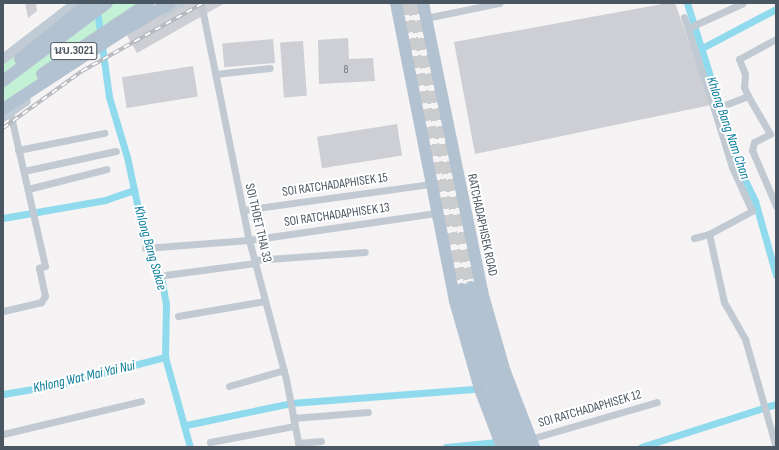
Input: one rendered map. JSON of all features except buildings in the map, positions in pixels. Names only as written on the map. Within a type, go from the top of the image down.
[{"type":"main road","name":"นบ.3021","points":[[3,59],[76,3]]},
{"type":"main road","points":[[3,75],[89,3]]},
{"type":"main road","name":"นบ.3021","points":[[3,81],[106,3]]},
{"type":"main road","name":"นบ.3021","points":[[5,110],[70,54],[148,3]]},
{"type":"main road","points":[[5,110],[129,26],[170,3]]},
{"type":"main road","name":"นบ.3021","points":[[5,110],[109,45],[180,3]]},
{"type":"main road","points":[[396,3],[436,213],[467,347],[502,447]]},
{"type":"main road","name":"RATCHADAPHISEK ROAD","points":[[423,3],[484,300],[505,372],[529,444]]},
{"type":"main road","points":[[514,447],[485,368],[466,288],[493,364],[529,444]]},
{"type":"street","name":"SOI THOET THAI 33","points":[[201,3],[242,210],[284,370],[297,446]]},
{"type":"street","points":[[426,18],[499,3]]},
{"type":"street","points":[[691,27],[743,3]]},
{"type":"street","points":[[684,17],[691,27],[732,167],[752,210],[750,215],[709,234],[694,238]]},
{"type":"street","points":[[776,38],[739,58],[748,96],[773,132],[754,142],[752,150],[776,206]]},
{"type":"street","points":[[215,74],[270,68]]},
{"type":"street","points":[[715,108],[728,105],[748,96]]},
{"type":"street","points":[[3,311],[44,300],[39,268],[45,266],[24,171],[5,110]]},
{"type":"street","points":[[18,150],[104,133]]},
{"type":"street","points":[[24,171],[116,151]]},
{"type":"street","points":[[28,189],[107,169]]},
{"type":"street","name":"SOI RATCHADAPHISEK 15","points":[[242,210],[431,184]]},
{"type":"street","name":"SOI RATCHADAPHISEK 13","points":[[145,248],[249,240],[436,213]]},
{"type":"street","points":[[709,234],[724,302],[745,338],[776,447]]},
{"type":"street","points":[[165,275],[255,261],[365,252]]},
{"type":"street","points":[[178,316],[265,301]]},
{"type":"street","points":[[229,386],[284,370]]},
{"type":"street","points":[[3,434],[141,401]]},
{"type":"street","name":"SOI RATCHADAPHISEK 12","points":[[529,444],[657,402]]},
{"type":"street","points":[[210,442],[294,422],[368,412]]},
{"type":"street","points":[[297,446],[321,441]]},
{"type":"green space","points":[[81,3],[146,3],[3,113],[3,65]]},
{"type":"waterway","name":"Khlong Bang Sakae","points":[[96,3],[109,97],[127,157],[145,241],[162,282],[166,304],[165,357],[190,447]]},
{"type":"waterway","name":"Khlong Bang Nam Chon","points":[[687,3],[739,168],[755,201],[776,275]]},
{"type":"waterway","points":[[702,48],[776,9]]},
{"type":"waterway","points":[[3,218],[105,200],[134,190]]},
{"type":"waterway","name":"Khlong Wat Mai Yai Nui","points":[[3,394],[57,385],[165,357]]},
{"type":"waterway","points":[[186,425],[291,403],[473,389]]},
{"type":"waterway","points":[[641,447],[776,404]]},
{"type":"waterway","points":[[446,447],[497,442]]},
{"type":"tunnel","points":[[405,3],[462,289]]},
{"type":"tunnel","points":[[413,3],[471,287]]},
{"type":"railway","points":[[3,128],[82,71],[203,3]]}]
